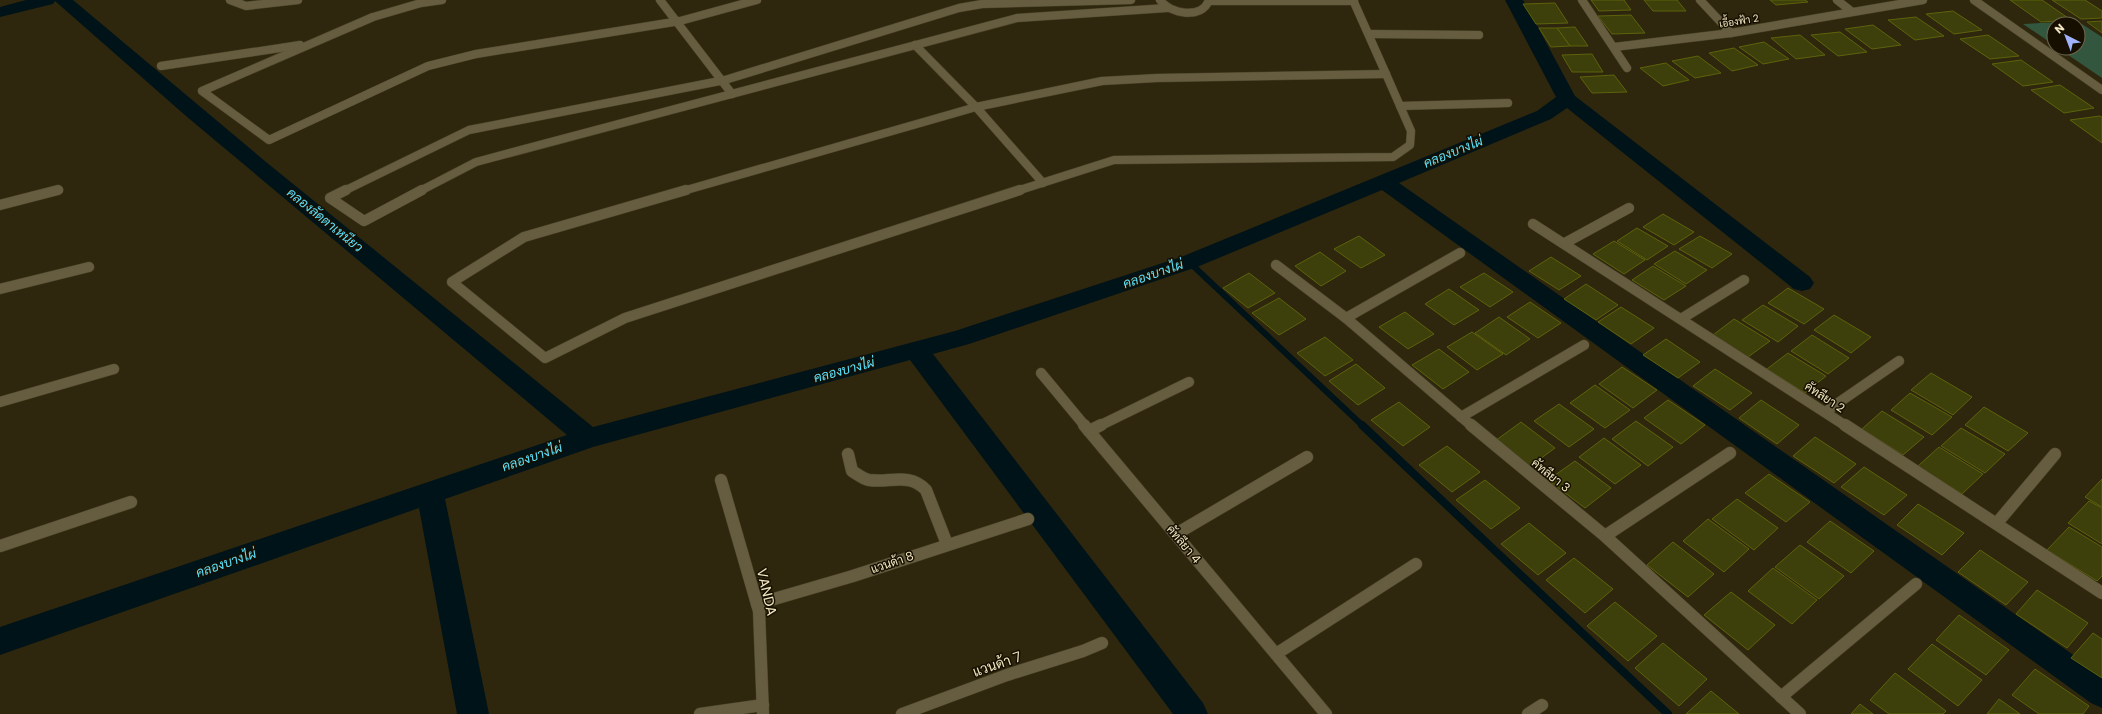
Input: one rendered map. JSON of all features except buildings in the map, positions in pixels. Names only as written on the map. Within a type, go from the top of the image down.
[{"type":"street","points":[[230,0],[246,6],[298,0]]},
{"type":"street","points":[[442,0],[421,3],[373,17],[202,91],[269,140],[443,61],[476,54],[677,22],[757,0]]},
{"type":"street","points":[[660,0],[732,94]]},
{"type":"street","points":[[1131,0],[982,4],[959,8],[721,80],[469,130],[330,198],[364,222],[476,162],[1017,18],[1167,8],[1182,13],[1198,12],[1205,9],[1210,1],[1354,0],[1411,131],[1410,145],[1393,157],[1114,160],[625,318],[545,358],[452,282],[524,237],[976,107],[1102,81],[1157,78],[1386,74]]},
{"type":"street","points":[[1160,0],[1167,8]]},
{"type":"street","points":[[1582,0],[1614,46],[1627,68]]},
{"type":"street","points":[[1700,0],[1731,33]]},
{"type":"street","points":[[1837,0],[1851,11]]},
{"type":"street","name":"เอื้องฟ้า 2","points":[[1614,46],[1731,33],[1851,11],[1923,0]]},
{"type":"street","points":[[1974,0],[2102,90]]},
{"type":"street","points":[[1369,34],[1479,35]]},
{"type":"street","points":[[161,66],[314,42]]},
{"type":"street","points":[[915,45],[976,107],[1042,183]]},
{"type":"street","points":[[1400,106],[1508,103]]},
{"type":"street","points":[[0,205],[59,190]]},
{"type":"street","points":[[1565,243],[1629,208]]},
{"type":"street","name":"คัทลียา 2","points":[[1533,224],[1565,243],[1997,523],[2102,593]]},
{"type":"street","points":[[1346,318],[1460,253]]},
{"type":"street","name":"คัทลียา 3","points":[[1276,265],[1346,318],[1460,417],[1605,536],[1800,714]]},
{"type":"street","points":[[0,290],[89,267]]},
{"type":"street","points":[[1681,319],[1744,280]]},
{"type":"street","points":[[1460,417],[1584,345]]},
{"type":"street","points":[[1825,412],[1899,361]]},
{"type":"street","points":[[0,402],[114,369]]},
{"type":"street","name":"คัทลียา 4","points":[[1041,373],[1326,714]]},
{"type":"street","points":[[1089,430],[1189,382]]},
{"type":"street","points":[[1605,536],[1730,453]]},
{"type":"street","points":[[848,454],[852,471],[866,480],[908,478],[921,482],[926,490],[947,544]]},
{"type":"street","points":[[1997,523],[2055,454]]},
{"type":"street","points":[[1176,534],[1307,457]]},
{"type":"street","name":"VANDA","points":[[721,480],[759,612],[763,709]]},
{"type":"street","points":[[0,546],[131,502]]},
{"type":"street","name":"แวนด้า 8","points":[[756,604],[854,576],[1028,518]]},
{"type":"street","points":[[1276,654],[1416,564]]},
{"type":"street","points":[[1781,697],[1916,584]]},
{"type":"street","name":"แวนด้า 7","points":[[902,714],[1007,675],[1083,651],[1102,643]]},
{"type":"street","points":[[1528,714],[1542,705]]},
{"type":"street","points":[[700,714],[763,709]]},
{"type":"green space","points":[[2046,23],[2046,40],[2023,24]]},
{"type":"green space","points":[[2086,27],[2102,37],[2102,78],[2070,56],[2086,56]]},
{"type":"waterway","points":[[0,12],[47,0]]},
{"type":"waterway","name":"คลองลัดตาเหนียว","points":[[63,0],[258,166],[589,438]]},
{"type":"waterway","name":"คลองบางไผ่","points":[[1514,0],[1567,99]]},
{"type":"waterway","name":"คลองบางไผ่","points":[[1384,181],[1544,115],[1567,99]]},
{"type":"waterway","points":[[1567,99],[1802,283]]},
{"type":"waterway","name":"คลองบางไผ่","points":[[589,438],[960,338],[1189,262],[1384,181]]},
{"type":"waterway","points":[[1384,181],[2102,693]]},
{"type":"waterway","points":[[1189,262],[1363,426]]},
{"type":"waterway","points":[[917,351],[1192,714]]},
{"type":"waterway","points":[[1362,425],[1668,714]]},
{"type":"waterway","name":"คลองบางไผ่","points":[[0,641],[589,438]]},
{"type":"waterway","points":[[430,493],[473,714]]}]
